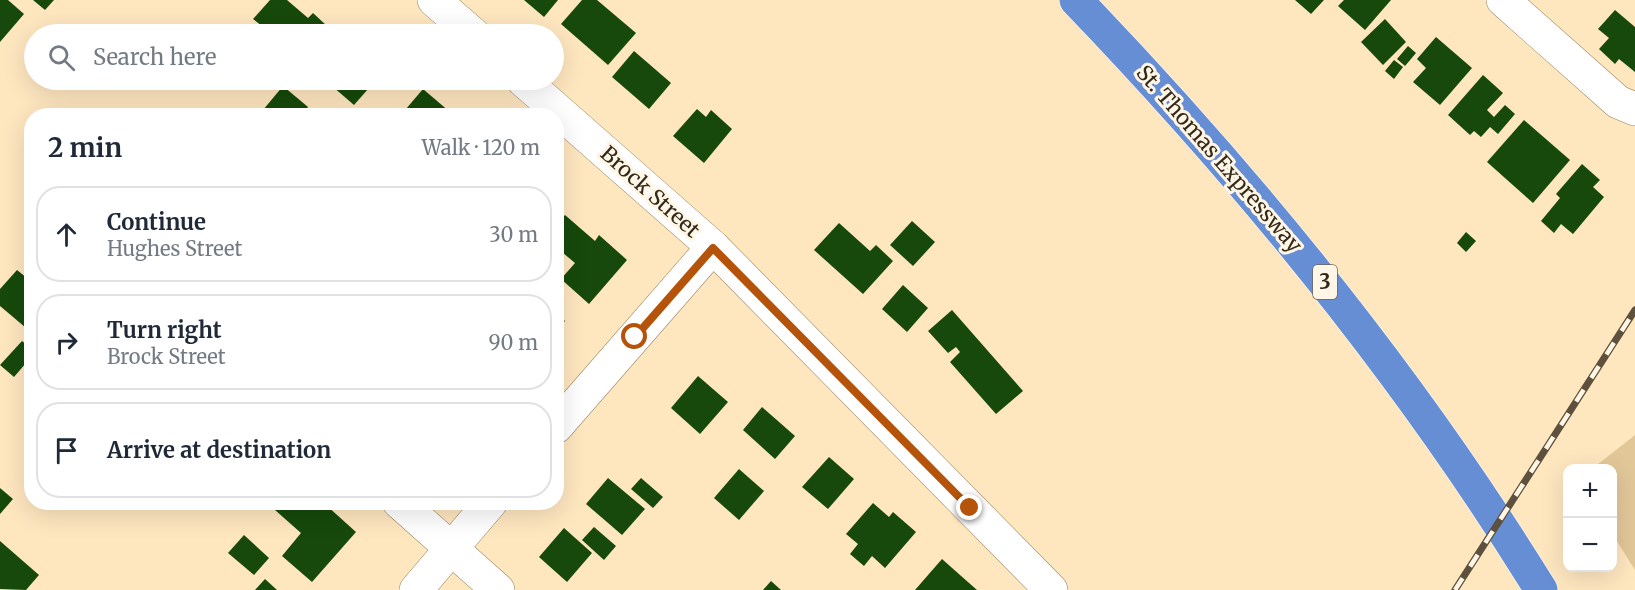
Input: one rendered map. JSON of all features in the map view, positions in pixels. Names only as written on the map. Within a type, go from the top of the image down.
[{"type":"highway","name":"St. Thomas Expressway","points":[[1076,0],[1169,99],[1317,272],[1394,371],[1455,457],[1541,590]]},
{"type":"street","points":[[434,0],[462,24]]},
{"type":"street","points":[[1503,0],[1618,102],[1635,109]]},
{"type":"street","name":"Brock Street","points":[[535,90],[556,108]]},
{"type":"street","name":"Brock Street","points":[[564,116],[713,248],[1051,590]]},
{"type":"street","points":[[564,418],[713,248]]},
{"type":"street","points":[[408,510],[498,590]]},
{"type":"street","points":[[416,590],[484,510]]},
{"type":"shaded area","points":[[1635,435],[1635,570],[1617,541],[1617,464],[1598,464]]},
{"type":"building","points":[[0,0],[8,0],[24,14],[0,42]]},
{"type":"building","points":[[33,0],[54,0],[45,10]]},
{"type":"building","points":[[270,0],[287,0],[308,18],[313,13],[325,24],[259,24],[253,19]]},
{"type":"building","points":[[524,0],[558,0],[544,17]]},
{"type":"building","points":[[582,0],[597,0],[636,33],[608,65],[564,27],[564,24],[561,24]]},
{"type":"building","points":[[1295,0],[1324,0],[1311,14]]},
{"type":"building","points":[[1344,0],[1391,0],[1365,30],[1338,6]]},
{"type":"building","points":[[1615,10],[1635,27],[1635,72],[1619,59],[1615,64],[1599,49],[1609,38],[1598,29]]},
{"type":"building","points":[[1385,19],[1406,42],[1383,65],[1361,42]]},
{"type":"building","points":[[1436,37],[1472,68],[1440,105],[1413,82],[1426,68],[1417,59]]},
{"type":"building","points":[[1408,46],[1416,53],[1405,66],[1397,59]]},
{"type":"building","points":[[634,51],[671,83],[649,109],[612,77]]},
{"type":"building","points":[[1394,60],[1403,67],[1394,79],[1385,71]]},
{"type":"building","points":[[1483,75],[1503,93],[1487,110],[1494,117],[1505,105],[1515,114],[1498,134],[1490,127],[1481,137],[1474,131],[1470,135],[1448,115]]},
{"type":"building","points":[[280,90],[288,90],[308,107],[307,108],[265,108]]},
{"type":"building","points":[[337,90],[367,90],[354,105]]},
{"type":"building","points":[[424,90],[445,108],[407,108]]},
{"type":"building","points":[[697,109],[706,117],[711,110],[732,129],[704,163],[673,136]]},
{"type":"building","points":[[1524,120],[1570,160],[1533,203],[1487,162]]},
{"type":"building","points":[[1582,164],[1600,180],[1593,187],[1604,197],[1573,234],[1561,224],[1554,233],[1541,221],[1560,198],[1556,194]]},
{"type":"building","points":[[564,216],[595,241],[599,235],[627,260],[589,304],[564,282],[564,276],[575,263],[564,254]]},
{"type":"building","points":[[912,221],[935,242],[913,266],[890,245]]},
{"type":"building","points":[[839,223],[870,251],[876,245],[893,261],[863,294],[814,250]]},
{"type":"building","points":[[1466,232],[1476,241],[1466,252],[1457,243]]},
{"type":"building","points":[[17,270],[24,276],[24,326],[0,306],[0,289]]},
{"type":"building","points":[[903,285],[928,308],[907,332],[882,309]]},
{"type":"building","points":[[952,310],[1023,391],[996,414],[950,362],[960,352],[956,347],[948,353],[928,331]]},
{"type":"building","points":[[22,341],[24,343],[24,365],[14,377],[0,365]]},
{"type":"building","points":[[698,376],[728,402],[700,434],[671,408]]},
{"type":"building","points":[[762,407],[795,436],[775,459],[743,430]]},
{"type":"building","points":[[829,457],[854,479],[828,509],[802,487]]},
{"type":"building","points":[[739,469],[764,491],[739,520],[714,498]]},
{"type":"building","points":[[608,478],[645,509],[622,535],[586,504]]},
{"type":"building","points":[[641,478],[663,497],[653,508],[631,489]]},
{"type":"building","points":[[0,488],[13,499],[0,514]]},
{"type":"building","points":[[873,503],[889,517],[893,512],[916,532],[885,568],[872,556],[864,566],[850,554],[858,544],[846,534]]},
{"type":"building","points":[[275,510],[332,510],[356,532],[312,582],[282,556],[301,533]]},
{"type":"building","points":[[594,527],[616,546],[604,560],[582,540]]},
{"type":"building","points":[[564,528],[592,553],[567,582],[539,557]]},
{"type":"building","points":[[244,535],[269,558],[254,575],[228,553]]},
{"type":"building","points":[[0,541],[39,575],[26,590],[0,589]]},
{"type":"building","points":[[942,559],[960,575],[977,590],[915,590]]},
{"type":"building","points":[[265,579],[277,590],[255,590]]},
{"type":"building","points":[[771,581],[781,590],[763,590]]},
{"type":"railway","points":[[1455,590],[1635,310]]},
{"type":"route","points":[[635,337],[713,248],[970,508]]}]
